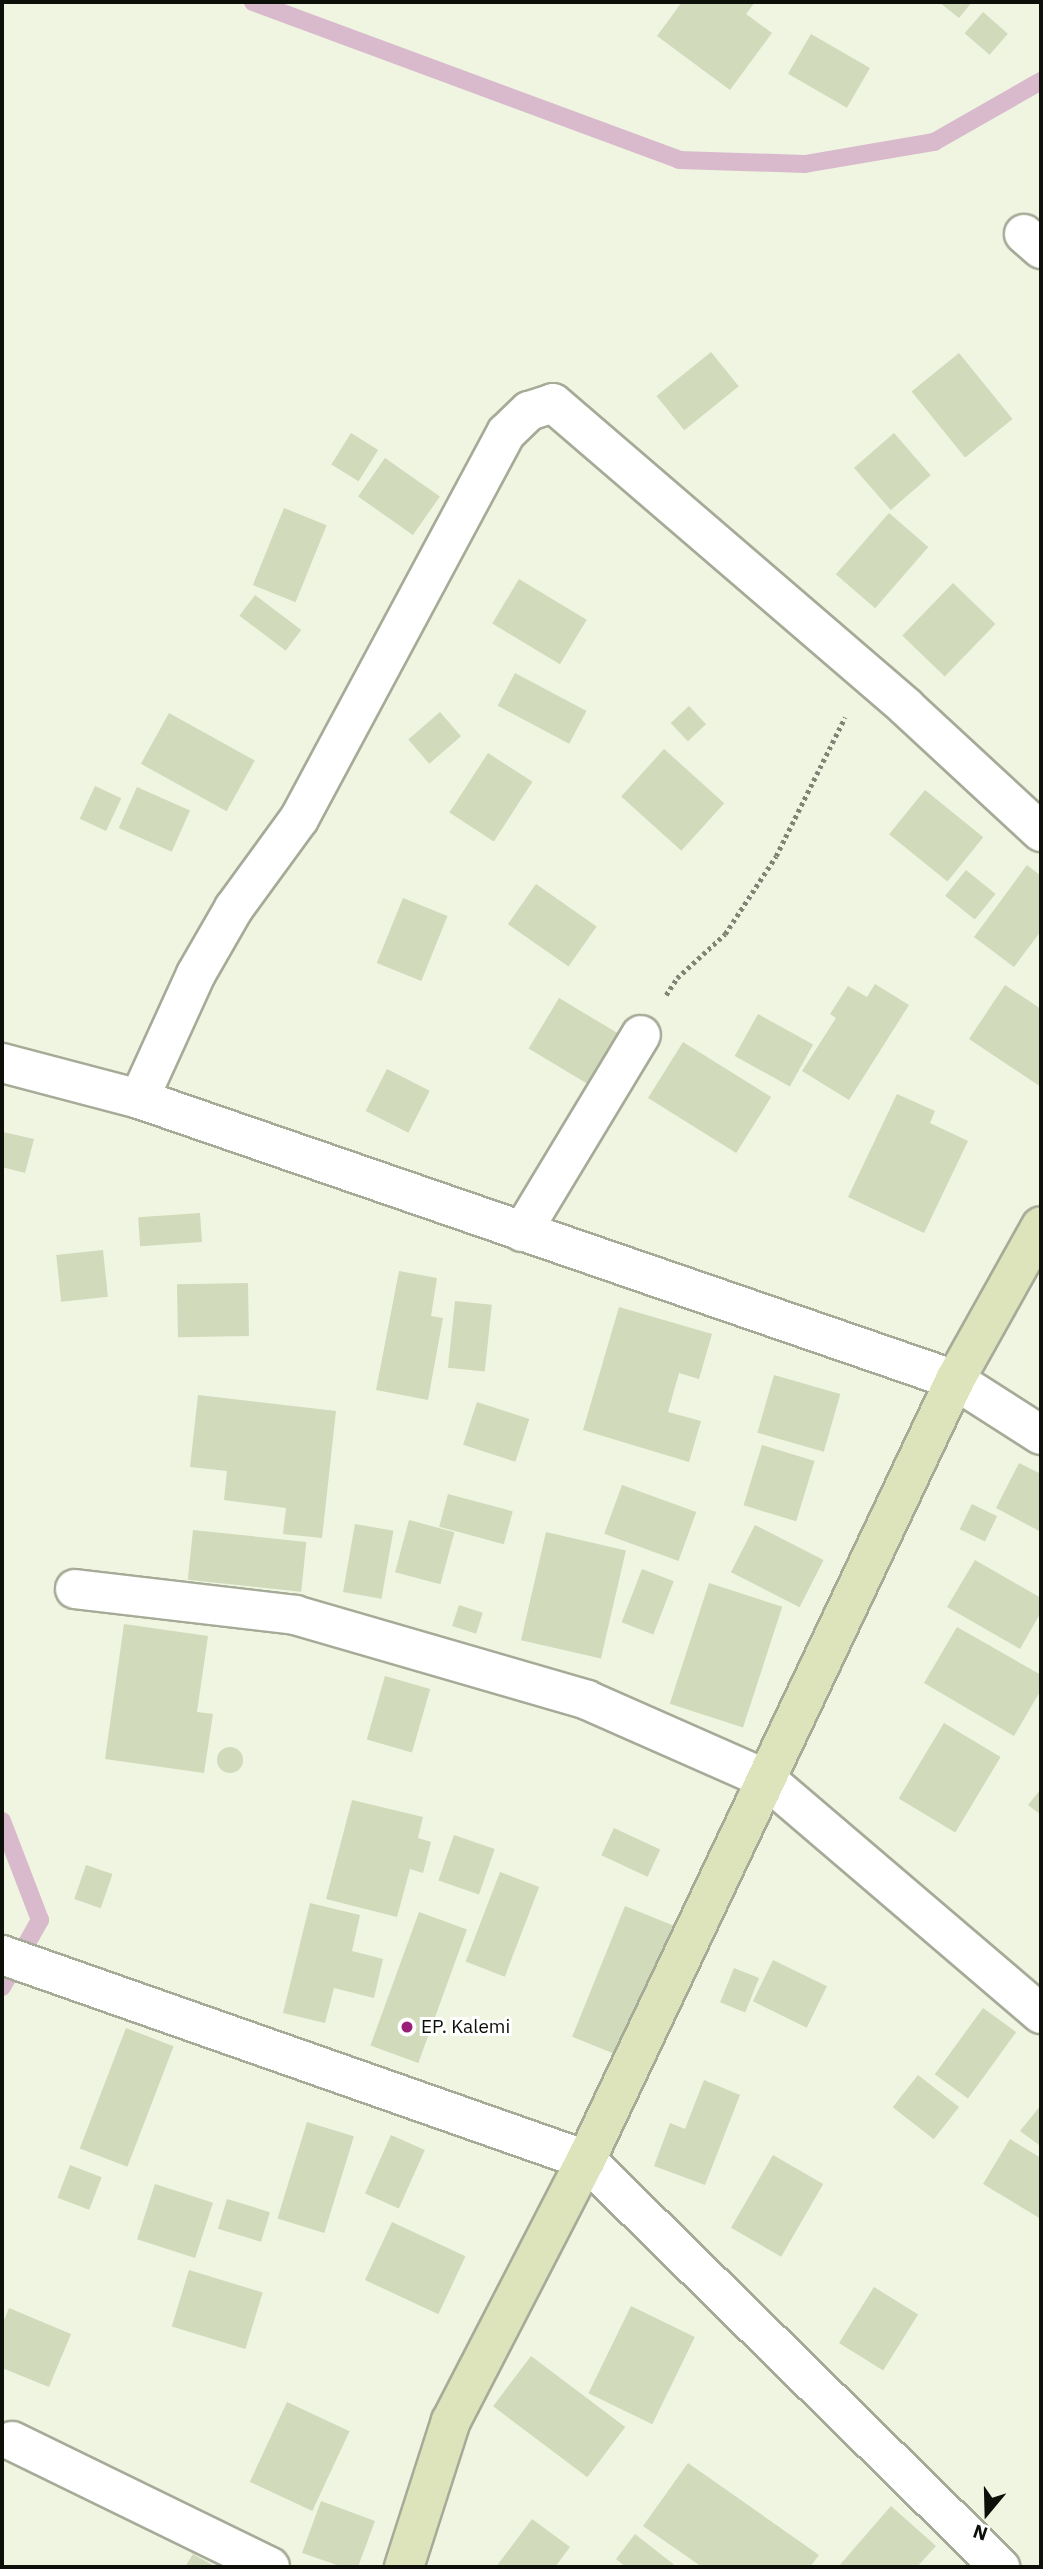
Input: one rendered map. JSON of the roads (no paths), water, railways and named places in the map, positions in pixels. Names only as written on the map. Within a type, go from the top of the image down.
[{"type":"street","points":[[139,1099],[196,974],[234,908],[299,819],[506,433],[529,411],[553,403],[869,677],[1041,832]]},
{"type":"street","points":[[522,1232],[641,1035]]},
{"type":"street","points":[[2,1063],[139,1099],[955,1380],[1041,1435]]},
{"type":"street","points":[[404,2567],[451,2421],[586,2160],[955,1380],[1041,1226]]},
{"type":"street","points":[[75,1589],[295,1615],[587,1700],[765,1779],[1041,2014]]},
{"type":"street","points":[[2,1955],[586,2160],[1000,2567]]},
{"type":"street","points":[[12,2441],[270,2567]]},
{"type":"waterway","points":[[253,2],[679,160],[805,164],[934,142],[1041,81]]},
{"type":"waterway","points":[[2,1821],[40,1920],[2,1987]]},
{"type":"place","name":"EP. Kalemi","points":[[407,2027]]}]
